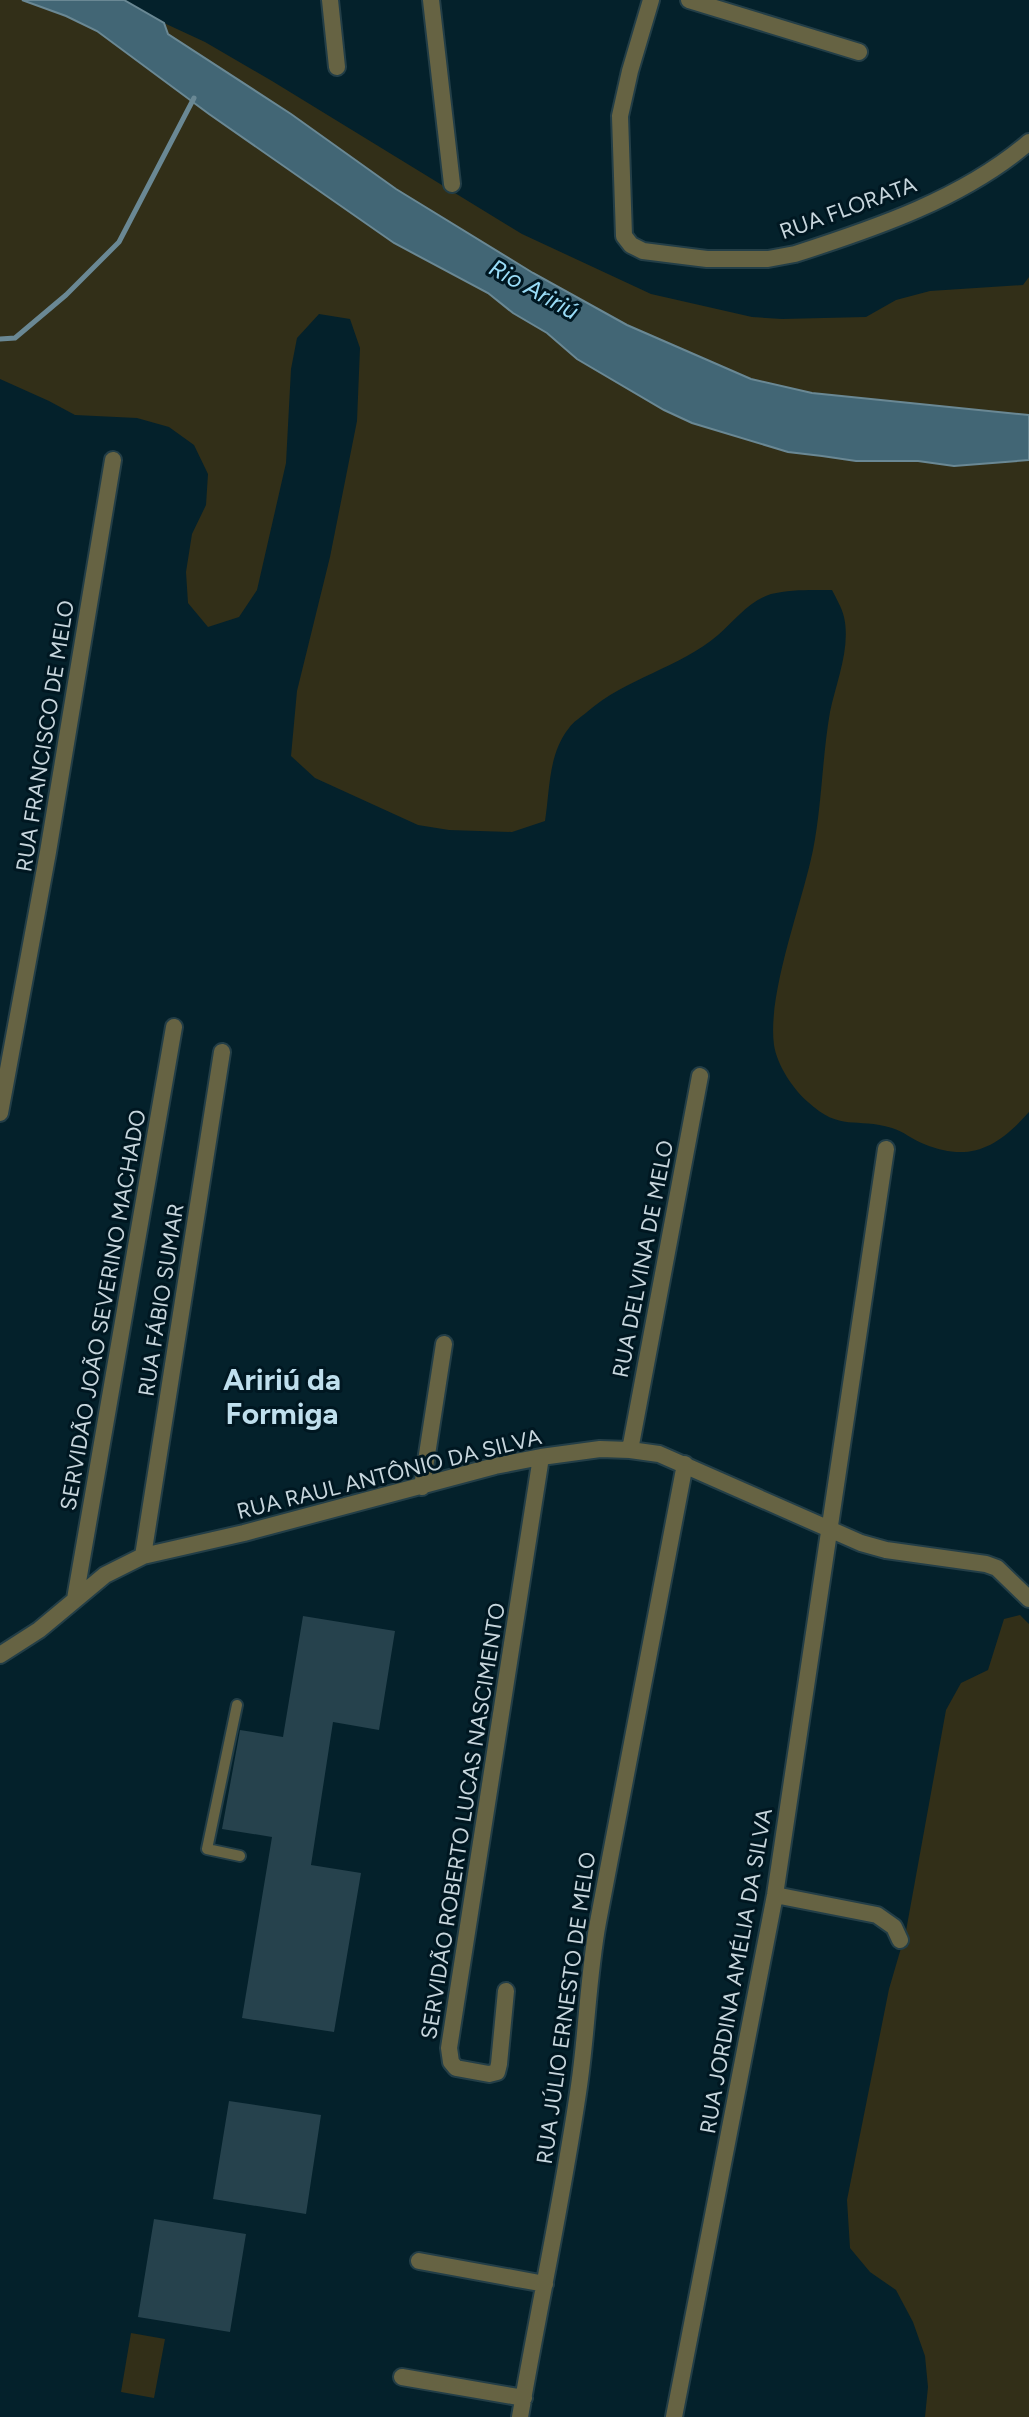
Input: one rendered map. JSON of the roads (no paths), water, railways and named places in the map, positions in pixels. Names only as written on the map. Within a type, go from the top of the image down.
[{"type":"street","points":[[330,0],[337,67]]},
{"type":"street","points":[[431,0],[452,184]]},
{"type":"street","name":"RUA FLORATA","points":[[651,0],[620,116],[624,236],[631,245],[643,251],[707,259],[768,259],[795,254],[948,194],[990,172],[1029,142]]},
{"type":"street","points":[[689,0],[859,52]]},
{"type":"street","name":"RUA FRANCISCO DE MELO","points":[[0,1113],[48,852],[113,460]]},
{"type":"street","name":"SERVIDÃO JOÃO SEVERINO MACHADO","points":[[75,1599],[174,1027]]},
{"type":"street","name":"RUA FÁBIO SUMAR","points":[[143,1556],[222,1052]]},
{"type":"street","name":"RUA DELVINA DE MELO","points":[[630,1450],[700,1076]]},
{"type":"street","name":"RUA JORDINA AMÉLIA DA SILVA","points":[[674,2417],[775,1895],[886,1149]]},
{"type":"street","points":[[422,1487],[444,1344]]},
{"type":"street","name":"RUA RAUL ANTÔNIO DA SILVA","points":[[0,1655],[39,1630],[105,1575],[143,1556],[541,1457],[600,1449],[659,1454],[830,1530],[886,1550],[986,1564],[997,1568],[1029,1599]]},
{"type":"street","name":"SERVIDÃO ROBERTO LUCAS NASCIMENTO","points":[[506,1991],[497,2072],[489,2074],[456,2068],[451,2062],[449,2048],[541,1457]]},
{"type":"street","name":"RUA JÚLIO ERNESTO DE MELO","points":[[520,2417],[579,2083],[593,1950],[685,1464]]},
{"type":"street","points":[[775,1895],[877,1915],[894,1927],[900,1940]]},
{"type":"street","points":[[419,2261],[545,2284]]},
{"type":"street","points":[[402,2377],[524,2398]]},
{"type":"lane","points":[[237,1705],[207,1849],[240,1856]]},
{"type":"water","name":"Rio Aririú","points":[[22,0],[124,0],[164,23],[168,34],[291,114],[396,189],[533,273],[627,325],[751,379],[812,393],[1029,415],[1029,460],[954,466],[918,461],[856,461],[788,452],[692,423],[577,359],[547,333],[513,313],[488,293],[394,243],[209,114],[97,31]]},
{"type":"waterway","points":[[0,339],[15,338],[66,295],[119,242],[194,98]]},
{"type":"district","name":"Aririú da Formiga","points":[[282,1396]]}]
